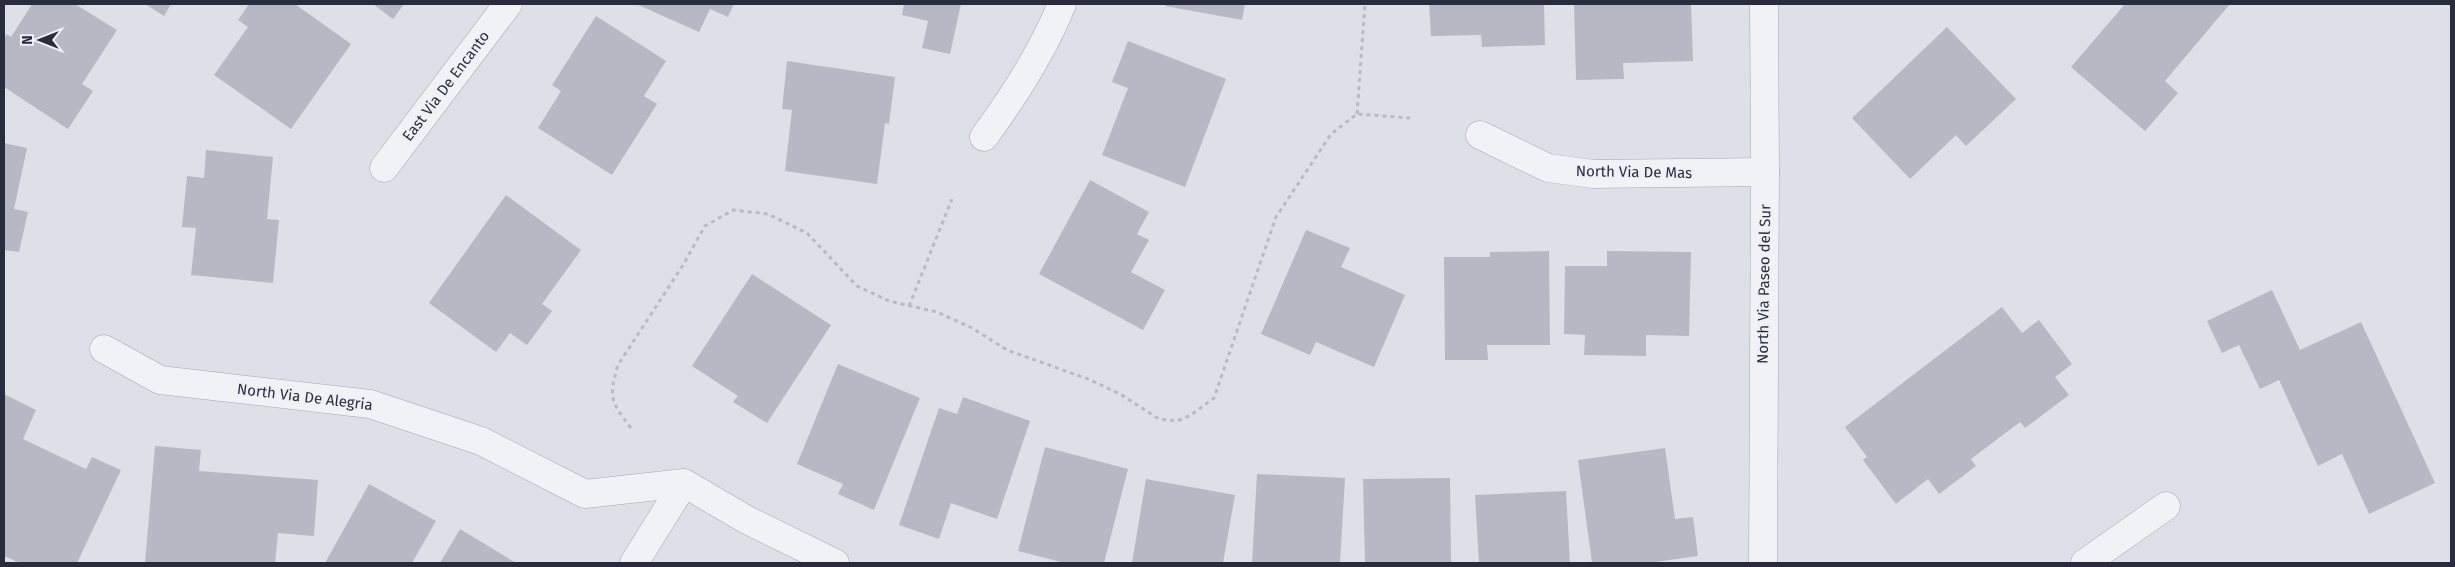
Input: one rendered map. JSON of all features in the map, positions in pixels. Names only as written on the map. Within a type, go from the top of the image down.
[{"type":"street","name":"East Via De Encanto","points":[[384,168],[508,4]]},
{"type":"street","points":[[984,137],[1020,87],[1050,33],[1062,4]]},
{"type":"street","name":"North Via Paseo del Sur","points":[[1763,563],[1764,4]]},
{"type":"street","name":"North Via De Mas","points":[[1480,135],[1548,168],[1593,174],[1765,172]]},
{"type":"street","name":"North Via De Alegria","points":[[104,349],[160,380],[370,404],[480,440],[585,494],[684,483]]},
{"type":"street","points":[[634,563],[684,483],[746,520],[834,563]]},
{"type":"street","points":[[2085,563],[2166,506]]},
{"type":"path","points":[[1357,114],[1365,4]]},
{"type":"path","points":[[631,428],[614,405],[612,384],[618,365],[683,265],[705,226],[733,210],[768,214],[807,233],[857,286],[889,301],[937,312],[972,328],[1007,350],[1088,379],[1120,394],[1159,419],[1177,421],[1191,415],[1214,398],[1276,217],[1331,134],[1357,114],[1410,118]]},
{"type":"path","points":[[909,306],[952,199]]},
{"type":"building","points":[[32,4],[75,4],[117,30],[82,84],[93,91],[68,129],[4,87],[4,38],[7,34],[11,37]]},
{"type":"building","points":[[145,4],[171,4],[164,16]]},
{"type":"building","points":[[249,4],[295,4],[351,44],[291,129],[214,75],[248,27],[238,20]]},
{"type":"building","points":[[373,4],[404,4],[393,19]]},
{"type":"building","points":[[636,4],[734,4],[728,17],[710,9],[699,32]]},
{"type":"building","points":[[904,4],[961,4],[950,54],[922,48],[928,21],[902,15]]},
{"type":"building","points":[[1166,4],[1245,4],[1242,20],[1165,6]]},
{"type":"building","points":[[1429,4],[1544,4],[1545,45],[1482,47],[1481,35],[1431,36]]},
{"type":"building","points":[[1574,4],[1691,4],[1693,61],[1623,63],[1624,79],[1576,80]]},
{"type":"building","points":[[2125,4],[2230,4],[2165,81],[2178,93],[2145,131],[2071,67]]},
{"type":"building","points":[[596,16],[666,61],[644,96],[657,104],[612,175],[538,128],[561,91],[552,85]]},
{"type":"building","points":[[1947,27],[2016,99],[1966,146],[1956,135],[1910,179],[1852,118]]},
{"type":"building","points":[[1128,41],[1226,79],[1185,187],[1102,155],[1128,88],[1112,82]]},
{"type":"building","points":[[787,61],[895,77],[889,124],[885,123],[877,184],[785,171],[792,110],[782,109]]},
{"type":"building","points":[[4,143],[27,148],[14,209],[28,212],[19,252],[4,250]]},
{"type":"building","points":[[206,150],[273,157],[267,219],[279,220],[273,283],[191,275],[196,228],[182,227],[187,176],[204,178]]},
{"type":"building","points":[[1090,180],[1149,212],[1137,234],[1149,240],[1131,272],[1165,290],[1143,330],[1039,274]]},
{"type":"building","points":[[506,195],[581,250],[542,304],[552,311],[527,345],[510,333],[496,352],[429,303]]},
{"type":"building","points":[[1306,230],[1350,248],[1341,267],[1405,295],[1374,367],[1316,342],[1310,355],[1261,334]]},
{"type":"building","points":[[1549,251],[1550,345],[1487,345],[1488,360],[1445,360],[1444,257],[1490,257],[1490,252]]},
{"type":"building","points":[[1607,251],[1691,252],[1689,336],[1646,335],[1646,356],[1584,355],[1585,335],[1564,334],[1565,266],[1607,266]]},
{"type":"building","points":[[752,274],[831,325],[767,423],[733,402],[738,396],[692,366]]},
{"type":"building","points":[[2272,290],[2300,350],[2361,322],[2435,483],[2369,514],[2342,454],[2318,466],[2279,380],[2260,389],[2239,345],[2222,353],[2207,321]]},
{"type":"building","points":[[2002,307],[2022,333],[2039,320],[2072,364],[2055,377],[2069,395],[2025,428],[2020,422],[1971,459],[1976,466],[1939,494],[1928,479],[1896,504],[1863,460],[1867,457],[1845,427]]},
{"type":"building","points":[[838,364],[920,398],[874,510],[838,494],[843,484],[797,464]]},
{"type":"building","points":[[4,394],[36,410],[23,439],[86,469],[92,457],[121,470],[77,563],[20,563],[4,556]]},
{"type":"building","points":[[963,397],[1030,421],[997,519],[951,503],[939,539],[899,525],[939,408],[957,414]]},
{"type":"building","points":[[155,446],[201,450],[199,471],[318,480],[314,536],[278,533],[275,563],[145,563]]},
{"type":"building","points":[[1045,447],[1128,469],[1104,563],[1065,563],[1018,551]]},
{"type":"building","points":[[1665,448],[1675,519],[1693,517],[1698,556],[1648,563],[1592,563],[1578,460]]},
{"type":"building","points":[[1257,474],[1345,478],[1340,563],[1252,563]]},
{"type":"building","points":[[1450,478],[1451,563],[1365,563],[1363,479]]},
{"type":"building","points":[[1146,479],[1235,495],[1223,563],[1132,563]]},
{"type":"building","points":[[369,484],[436,521],[412,563],[325,563]]},
{"type":"building","points":[[1566,491],[1570,563],[1479,563],[1475,495]]},
{"type":"building","points":[[460,529],[516,563],[440,563]]}]
